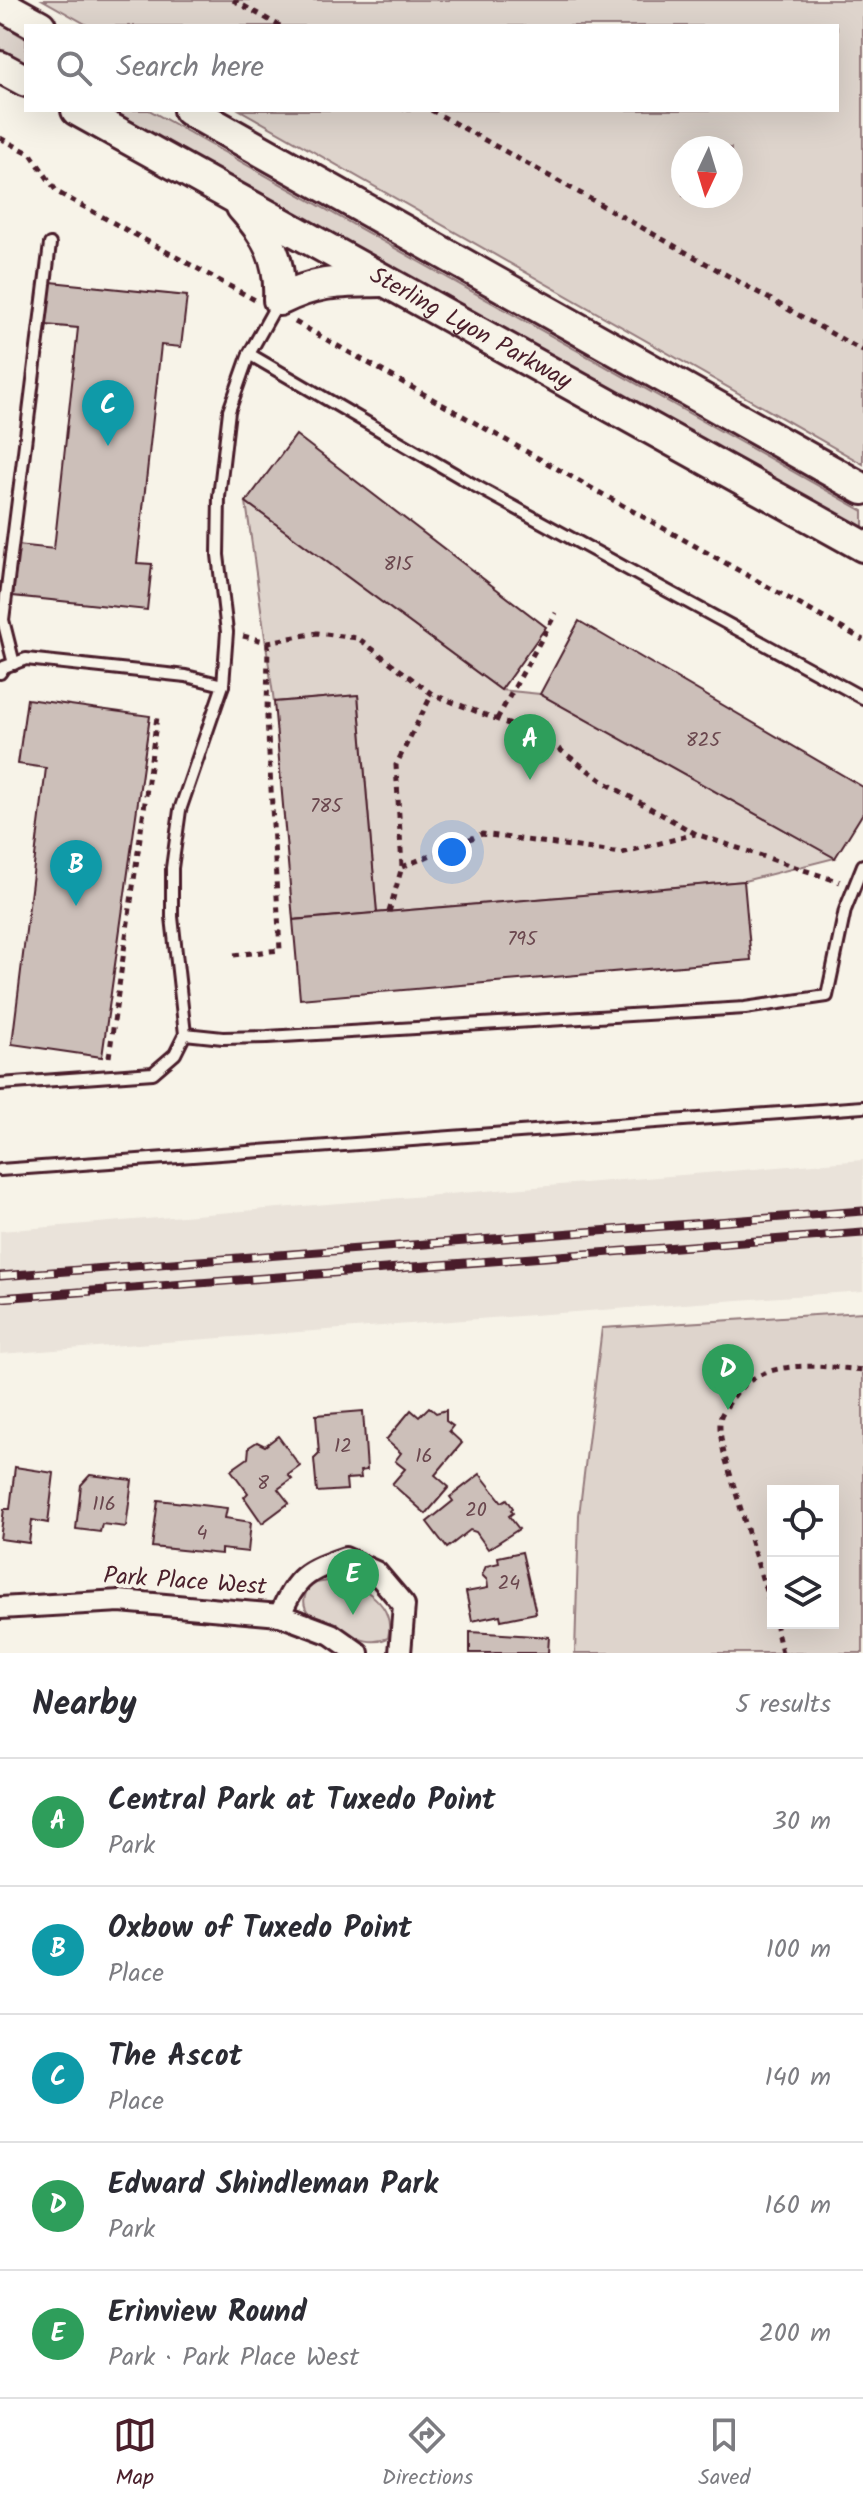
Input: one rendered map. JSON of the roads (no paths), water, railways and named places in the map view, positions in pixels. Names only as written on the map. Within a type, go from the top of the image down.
[{"type":"main road","points":[[0,4],[36,24]]},
{"type":"main road","points":[[0,67],[24,80]]},
{"type":"main road","name":"Sterling Lyon Parkway","points":[[81,112],[863,546]]},
{"type":"main road","points":[[193,112],[863,489]]},
{"type":"main road","points":[[232,196],[259,225],[273,250],[279,267],[276,305]]},
{"type":"main road","points":[[276,305],[307,287],[322,283],[385,281]]},
{"type":"street","points":[[280,1615],[290,1591],[312,1569],[345,1558],[376,1572],[404,1605],[400,1653]]},
{"type":"street","name":"Park Place West","points":[[0,1608],[120,1601],[280,1615],[331,1634],[358,1653]]},
{"type":"lane","points":[[14,664],[3,620],[50,244]]},
{"type":"lane","points":[[0,1084],[153,1073],[175,1054],[185,1034],[172,917],[172,868],[180,810],[223,685],[227,632],[218,555],[219,497],[229,411],[249,354],[276,305]]},
{"type":"lane","points":[[249,354],[472,484],[863,698]]},
{"type":"lane","points":[[0,673],[4,667],[26,659],[186,676],[223,685]]},
{"type":"lane","points":[[185,1034],[223,1038],[315,1034],[745,1008],[827,996],[845,910],[863,865]]},
{"type":"lane","points":[[0,1170],[863,1107]]},
{"type":"railway","points":[[0,1276],[863,1211]]},
{"type":"railway","points":[[0,1298],[863,1233]]},
{"type":"place","name":"The Ascot","points":[[108,446]]},
{"type":"place","name":"Central Park at Tuxedo Point","points":[[530,780]]},
{"type":"place","name":"Oxbow of Tuxedo Point","points":[[76,906]]},
{"type":"place","name":"Edward Shindleman Park","points":[[728,1410]]},
{"type":"place","name":"Erinview Round","points":[[353,1615]]}]
